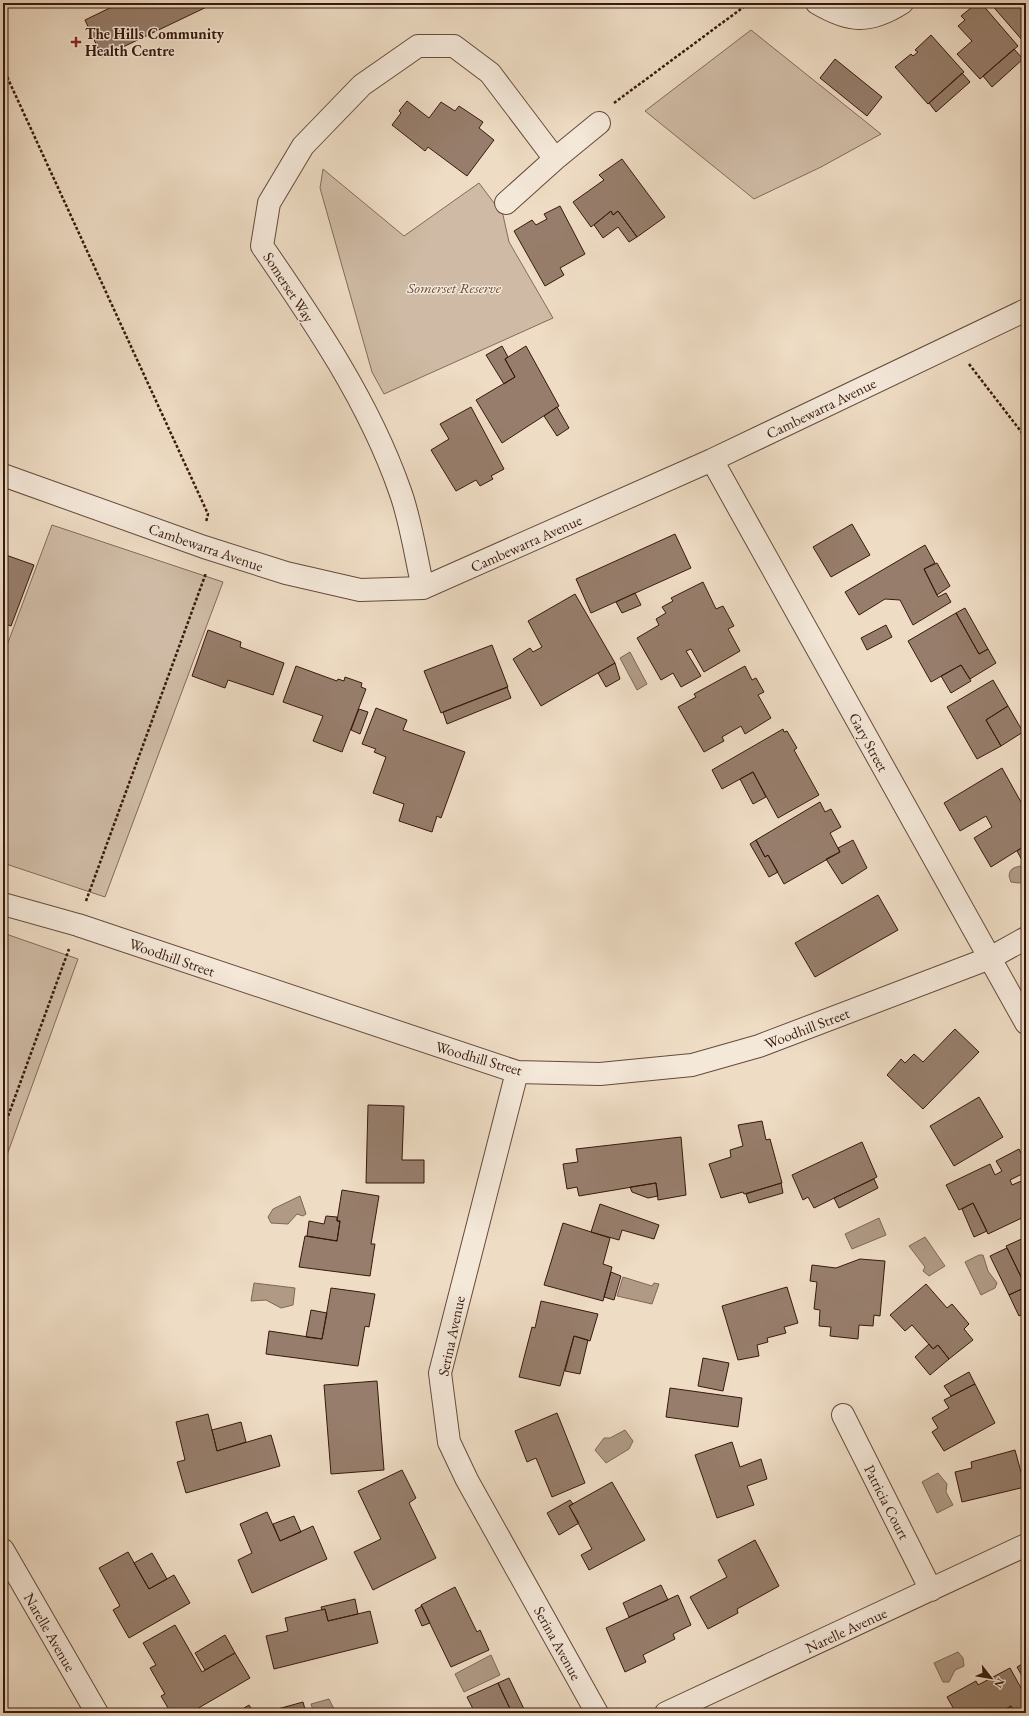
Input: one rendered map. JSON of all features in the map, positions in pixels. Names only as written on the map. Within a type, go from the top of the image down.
[{"type":"street","points":[[817,3],[836,14],[869,18],[885,13],[902,3]]},
{"type":"street","name":"Somerset Way","points":[[423,588],[401,492],[374,427],[353,386],[262,246],[269,203],[303,146],[362,85],[418,46],[454,46],[490,73],[555,159]]},
{"type":"street","points":[[506,203],[555,159],[599,123]]},
{"type":"street","name":"Cambewarra Avenue","points":[[3,475],[204,547],[286,574],[360,590],[423,588],[712,460],[1026,310]]},
{"type":"street","name":"Gary Street","points":[[712,460],[1026,1023]]},
{"type":"street","name":"Woodhill Street","points":[[3,904],[78,925],[517,1072],[600,1074],[692,1065],[759,1046],[990,958],[1026,938]]},
{"type":"street","name":"Serina Avenue","points":[[517,1072],[440,1373],[449,1442],[467,1480],[597,1713]]},
{"type":"street","name":"Patricia Court","points":[[843,1415],[931,1590]]},
{"type":"street","name":"Narelle Avenue","points":[[666,1713],[1026,1545]]},
{"type":"street","name":"Narelle Avenue","points":[[3,1550],[97,1713]]},
{"type":"path","points":[[599,123],[602,112],[749,3]]},
{"type":"path","points":[[3,68],[208,514],[204,547],[210,562],[3,1130]]},
{"type":"path","points":[[954,345],[1026,438]]},
{"type":"green space","points":[[751,30],[881,134],[821,167],[754,199],[645,111]]},
{"type":"green space","name":"Somerset Reserve","points":[[323,169],[404,236],[479,183],[503,215],[509,242],[553,318],[384,394],[372,372],[320,188]]},
{"type":"green space","points":[[52,525],[223,582],[105,897],[3,863],[3,656]]},
{"type":"green space","points":[[3,933],[78,959],[3,1166]]},
{"type":"shaded area","points":[[630,652],[647,684],[637,690],[620,658]]},
{"type":"shaded area","points":[[1026,864],[1026,881],[1019,883],[1011,882],[1009,876],[1011,870],[1015,867]]},
{"type":"shaded area","points":[[300,1196],[306,1214],[303,1216],[297,1214],[288,1224],[271,1223],[268,1217],[273,1209]]},
{"type":"shaded area","points":[[879,1218],[886,1235],[852,1249],[845,1234]]},
{"type":"shaded area","points":[[925,1237],[945,1266],[929,1276],[923,1271],[925,1267],[909,1246]]},
{"type":"shaded area","points":[[979,1255],[983,1255],[988,1271],[997,1283],[995,1288],[981,1295],[965,1262]]},
{"type":"shaded area","points":[[623,1277],[652,1286],[654,1283],[659,1284],[652,1304],[617,1296]]},
{"type":"shaded area","points":[[254,1283],[295,1288],[293,1305],[281,1308],[266,1300],[251,1301]]},
{"type":"shaded area","points":[[625,1430],[633,1441],[629,1449],[606,1463],[595,1450],[604,1438],[610,1438]]},
{"type":"shaded area","points":[[938,1473],[947,1484],[946,1492],[953,1505],[937,1513],[922,1482]]},
{"type":"shaded area","points":[[958,1652],[963,1658],[964,1666],[955,1670],[949,1682],[943,1682],[934,1663]]},
{"type":"shaded area","points":[[491,1655],[500,1675],[464,1692],[455,1674]]},
{"type":"shaded area","points":[[329,1699],[336,1713],[314,1713],[311,1704]]},
{"type":"building","name":"The Hills Community Health Centre","points":[[120,3],[215,3],[102,57],[85,20]]},
{"type":"building","points":[[977,3],[981,3],[1018,46],[980,79],[957,54],[972,41],[958,26],[965,20],[961,16]]},
{"type":"building","points":[[990,3],[1026,3],[1026,38],[1023,41]]},
{"type":"building","points":[[931,35],[964,72],[928,104],[895,67],[911,54],[913,56],[918,52],[915,50]]},
{"type":"building","points":[[1014,49],[1023,59],[992,87],[983,76]]},
{"type":"building","points":[[835,59],[882,97],[867,116],[820,78]]},
{"type":"building","points":[[962,73],[970,82],[936,112],[929,103]]},
{"type":"building","points":[[407,101],[429,118],[441,102],[455,111],[459,106],[483,122],[479,128],[494,140],[467,176],[428,147],[425,151],[392,125],[401,113],[399,111]]},
{"type":"building","points":[[622,159],[665,217],[637,237],[618,211],[613,215],[611,211],[591,227],[573,202],[604,180],[599,175]]},
{"type":"building","points":[[560,206],[585,254],[560,268],[564,275],[545,286],[514,231],[532,220],[536,225],[547,219],[544,214]]},
{"type":"building","points":[[611,211],[613,215],[618,211],[637,237],[629,242],[618,227],[603,238],[594,225]]},
{"type":"building","points":[[502,346],[508,357],[505,359],[515,377],[504,384],[486,355]]},
{"type":"building","points":[[526,346],[559,406],[502,443],[476,400],[515,377],[505,359]]},
{"type":"building","points":[[471,407],[504,469],[491,476],[493,479],[480,486],[476,480],[456,491],[431,450],[449,439],[440,424]]},
{"type":"building","points":[[557,407],[569,428],[557,436],[544,416]]},
{"type":"building","points":[[852,524],[870,555],[831,577],[813,547]]},
{"type":"building","points":[[675,534],[691,568],[591,613],[576,579]]},
{"type":"building","points":[[925,545],[935,563],[924,569],[938,597],[946,593],[951,602],[913,625],[900,600],[885,599],[859,615],[845,592]]},
{"type":"building","points":[[3,554],[34,565],[11,626],[3,623]]},
{"type":"building","points":[[937,563],[950,586],[937,595],[924,569]]},
{"type":"building","points":[[703,582],[716,609],[723,606],[734,626],[728,629],[740,651],[704,672],[691,649],[686,651],[701,676],[681,687],[673,673],[661,680],[637,638],[659,625],[656,619],[666,613],[662,607],[673,601],[671,598]]},
{"type":"building","points":[[635,593],[641,605],[622,613],[616,602]]},
{"type":"building","points":[[575,594],[615,663],[541,706],[513,659],[530,648],[533,652],[542,647],[528,621]]},
{"type":"building","points":[[965,608],[988,649],[979,654],[956,613]]},
{"type":"building","points":[[956,613],[979,654],[988,649],[996,663],[970,679],[961,665],[931,682],[908,641]]},
{"type":"building","points":[[886,625],[892,637],[867,650],[861,638]]},
{"type":"building","points":[[208,630],[241,642],[240,647],[284,663],[273,695],[228,680],[225,688],[192,676]]},
{"type":"building","points":[[492,645],[508,687],[441,713],[424,671]]},
{"type":"building","points":[[615,663],[620,679],[606,687],[598,673]]},
{"type":"building","points":[[961,665],[971,681],[951,693],[941,676]]},
{"type":"building","points":[[296,666],[337,681],[338,679],[344,681],[345,677],[362,683],[361,687],[366,689],[342,752],[313,741],[323,716],[283,702]]},
{"type":"building","points":[[745,666],[752,680],[756,678],[764,692],[758,695],[771,718],[745,734],[741,726],[722,737],[724,741],[704,752],[678,707],[696,697],[694,694]]},
{"type":"building","points":[[993,680],[1008,706],[986,720],[1001,746],[977,759],[947,707]]},
{"type":"building","points":[[507,687],[511,698],[447,724],[443,712]]},
{"type":"building","points":[[1008,706],[1023,732],[1001,746],[986,720]]},
{"type":"building","points":[[376,708],[407,720],[403,730],[465,752],[441,818],[437,816],[432,832],[399,821],[404,804],[373,793],[386,757],[374,752],[376,749],[362,744]]},
{"type":"building","points":[[359,709],[368,712],[360,734],[351,730]]},
{"type":"building","points":[[783,729],[784,732],[787,731],[797,748],[794,750],[819,795],[778,818],[753,772],[722,789],[712,770]]},
{"type":"building","points":[[1002,768],[1026,811],[1026,845],[991,867],[974,838],[992,827],[986,816],[960,831],[944,803]]},
{"type":"building","points":[[753,772],[766,797],[753,804],[740,779]]},
{"type":"building","points":[[820,802],[825,812],[831,809],[841,827],[830,833],[840,852],[784,884],[768,855],[765,857],[756,840]]},
{"type":"building","points":[[756,840],[765,857],[768,855],[778,872],[769,877],[750,844]]},
{"type":"building","points":[[853,840],[867,868],[842,884],[826,859],[840,852],[838,848]]},
{"type":"building","points":[[1026,845],[1026,863],[1024,864],[1017,851]]},
{"type":"building","points":[[878,895],[898,930],[815,977],[795,943]]},
{"type":"building","points":[[955,1029],[979,1052],[923,1109],[887,1075],[901,1059],[905,1063],[914,1054],[923,1062]]},
{"type":"building","points":[[979,1097],[1003,1137],[954,1166],[930,1126]]},
{"type":"building","points":[[368,1105],[404,1106],[402,1160],[424,1160],[424,1183],[366,1183]]},
{"type":"building","points":[[762,1121],[766,1140],[770,1139],[782,1183],[744,1194],[743,1192],[721,1198],[709,1164],[731,1157],[730,1150],[743,1146],[738,1125]]},
{"type":"building","points":[[681,1137],[686,1195],[658,1200],[656,1183],[579,1196],[577,1187],[567,1189],[563,1164],[578,1162],[576,1149]]},
{"type":"building","points":[[862,1142],[877,1177],[814,1208],[808,1197],[803,1200],[792,1175]]},
{"type":"building","points":[[1019,1149],[1026,1163],[1026,1172],[1010,1180],[1012,1185],[1026,1179],[1026,1216],[988,1234],[973,1203],[959,1210],[946,1185],[990,1164],[995,1175],[1002,1171],[996,1161]]},
{"type":"building","points":[[874,1179],[878,1188],[839,1208],[834,1198]]},
{"type":"building","points":[[656,1183],[658,1196],[648,1198],[632,1192],[630,1187]]},
{"type":"building","points":[[781,1183],[783,1193],[749,1203],[746,1194]]},
{"type":"building","points":[[342,1190],[379,1196],[371,1244],[375,1244],[370,1276],[299,1267],[305,1236],[337,1241],[340,1221],[337,1221]]},
{"type":"building","points":[[973,1203],[987,1231],[974,1237],[962,1209]]},
{"type":"building","points":[[600,1204],[659,1225],[654,1239],[622,1230],[619,1240],[591,1232]]},
{"type":"building","points":[[326,1216],[337,1217],[337,1221],[340,1221],[337,1241],[307,1236],[309,1221],[324,1224]]},
{"type":"building","points":[[563,1223],[610,1238],[603,1264],[612,1267],[603,1301],[544,1285]]},
{"type":"building","points":[[1026,1237],[1026,1287],[1006,1246]]},
{"type":"building","points":[[1007,1248],[1026,1287],[1009,1295],[990,1256]]},
{"type":"building","points":[[860,1259],[885,1261],[880,1316],[874,1315],[873,1326],[859,1325],[858,1339],[830,1336],[831,1327],[819,1326],[820,1310],[814,1309],[817,1282],[810,1281],[812,1265],[836,1268]]},
{"type":"building","points":[[611,1272],[621,1276],[614,1300],[604,1297]]},
{"type":"building","points":[[926,1284],[947,1308],[952,1304],[969,1324],[964,1329],[973,1340],[949,1359],[938,1345],[933,1349],[912,1325],[905,1331],[890,1315]]},
{"type":"building","points":[[787,1287],[798,1323],[784,1327],[786,1333],[767,1338],[768,1342],[757,1345],[759,1356],[738,1360],[722,1306]]},
{"type":"building","points":[[1026,1287],[1026,1312],[1019,1316],[1009,1295]]},
{"type":"building","points":[[331,1288],[375,1294],[369,1327],[365,1326],[358,1366],[266,1354],[269,1331],[322,1339]]},
{"type":"building","points":[[541,1301],[598,1314],[590,1341],[574,1336],[560,1386],[519,1377],[532,1327],[535,1328]]},
{"type":"building","points":[[311,1310],[327,1313],[322,1339],[306,1337]]},
{"type":"building","points":[[574,1336],[588,1340],[580,1374],[565,1371]]},
{"type":"building","points":[[929,1344],[933,1349],[938,1345],[949,1359],[930,1375],[915,1357]]},
{"type":"building","points":[[703,1358],[729,1363],[723,1391],[698,1386]]},
{"type":"building","points":[[969,1372],[975,1384],[951,1396],[944,1386]]},
{"type":"building","points":[[377,1381],[384,1470],[331,1474],[324,1385]]},
{"type":"building","points":[[975,1384],[995,1423],[944,1451],[932,1432],[938,1428],[932,1418],[949,1408],[944,1400]]},
{"type":"building","points":[[670,1388],[742,1398],[738,1427],[666,1417]]},
{"type":"building","points":[[557,1413],[585,1483],[552,1497],[536,1458],[527,1462],[515,1431]]},
{"type":"building","points":[[208,1414],[217,1451],[271,1435],[280,1466],[186,1493],[177,1462],[185,1460],[176,1422]]},
{"type":"building","points":[[241,1422],[246,1442],[217,1451],[212,1430]]},
{"type":"building","points":[[732,1442],[740,1467],[761,1459],[767,1479],[747,1486],[754,1505],[717,1518],[695,1455]]},
{"type":"building","points":[[1015,1450],[1025,1487],[962,1502],[955,1472],[972,1468],[971,1462]]},
{"type":"building","points":[[402,1470],[416,1498],[409,1503],[436,1558],[373,1590],[354,1552],[381,1539],[358,1491]]},
{"type":"building","points":[[612,1482],[645,1540],[589,1570],[581,1555],[592,1549],[569,1506]]},
{"type":"building","points":[[570,1500],[573,1504],[569,1506],[579,1523],[559,1535],[547,1513]]},
{"type":"building","points":[[267,1512],[280,1541],[313,1526],[327,1559],[252,1593],[238,1560],[252,1553],[240,1524]]},
{"type":"building","points":[[294,1516],[301,1532],[280,1541],[273,1524]]},
{"type":"building","points":[[755,1540],[779,1586],[737,1609],[738,1613],[708,1629],[690,1597],[727,1577],[718,1560]]},
{"type":"building","points":[[128,1552],[149,1589],[174,1575],[190,1603],[129,1638],[113,1610],[120,1606],[99,1568]]},
{"type":"building","points":[[152,1553],[167,1579],[149,1589],[134,1563]]},
{"type":"building","points":[[661,1585],[668,1600],[629,1617],[623,1603]]},
{"type":"building","points":[[455,1587],[477,1632],[480,1630],[489,1650],[451,1667],[421,1605]]},
{"type":"building","points":[[678,1595],[691,1625],[673,1634],[675,1639],[643,1655],[646,1662],[625,1672],[606,1628]]},
{"type":"building","points":[[355,1599],[358,1614],[328,1621],[325,1609],[322,1610],[321,1607]]},
{"type":"building","points":[[422,1606],[430,1623],[422,1626],[415,1610]]},
{"type":"building","points":[[325,1609],[328,1621],[370,1611],[378,1643],[274,1669],[266,1636],[288,1631],[285,1618]]},
{"type":"building","points":[[175,1625],[202,1672],[235,1653],[250,1678],[190,1713],[171,1713],[161,1696],[165,1694],[150,1668],[156,1665],[143,1643]]},
{"type":"building","points":[[225,1635],[235,1653],[205,1670],[195,1653]]},
{"type":"building","points":[[1026,1654],[1026,1683],[1017,1667],[1024,1663],[1021,1657]]},
{"type":"building","points":[[1010,1668],[1026,1697],[1026,1712],[1014,1713],[1011,1706],[999,1713],[956,1713],[947,1697],[976,1681],[978,1685]]},
{"type":"building","points":[[509,1678],[524,1709],[516,1712],[515,1709],[511,1711],[498,1683]]},
{"type":"building","points":[[498,1683],[511,1711],[515,1709],[517,1713],[475,1713],[467,1697]]},
{"type":"building","points":[[303,1702],[306,1713],[274,1713],[274,1710]]},
{"type":"building","points":[[249,1705],[254,1713],[236,1713]]},
{"type":"building","points":[[1011,1706],[1014,1713],[999,1713]]},
{"type":"place","name":"The Hills Community Health Centre","points":[[76,42]]}]
